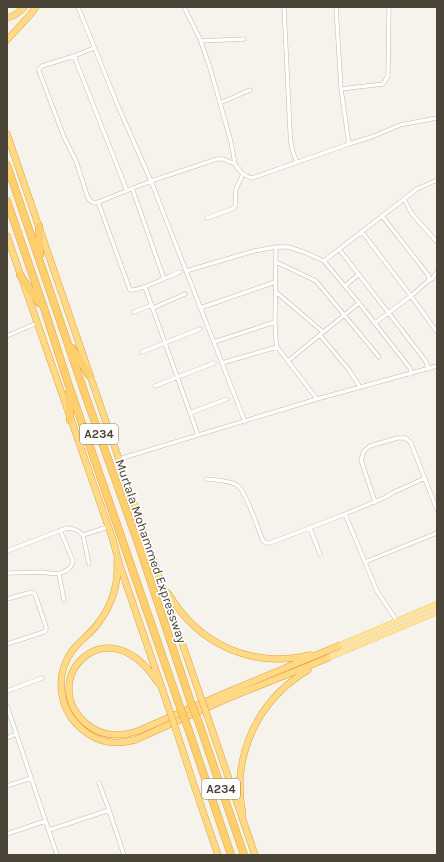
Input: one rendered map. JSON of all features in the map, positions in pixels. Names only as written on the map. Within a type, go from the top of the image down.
[{"type":"highway","points":[[7,18],[14,16],[24,7]]},
{"type":"highway","points":[[7,40],[36,7]]},
{"type":"highway","name":"Murtala Mohammed Expressway","points":[[7,134],[255,855]]},
{"type":"highway","name":"Murtala Mohammed Expressway","points":[[7,165],[244,855]]},
{"type":"highway","name":"Murtala Mohammed Expressway","points":[[7,201],[68,383],[231,855]]},
{"type":"highway","points":[[39,226],[41,264]]},
{"type":"highway","points":[[7,236],[113,540],[119,563],[218,855]]},
{"type":"highway","points":[[20,275],[45,311]]},
{"type":"highway","points":[[66,338],[89,375]]},
{"type":"highway","points":[[68,383],[70,420]]},
{"type":"highway","points":[[113,540],[117,566],[113,596],[100,622],[69,656],[63,671],[62,680],[62,697],[68,713],[79,727],[95,738],[106,742],[115,743],[124,743],[135,740],[224,700],[328,658]]},
{"type":"highway","points":[[159,575],[175,604],[192,624],[210,639],[233,651],[253,657],[279,659],[306,656],[338,646]]},
{"type":"highway","points":[[165,698],[154,678],[140,662],[127,653],[114,648],[96,650],[84,657],[78,662],[70,680],[69,687],[73,707],[81,718],[97,731],[111,735],[123,735],[138,731],[338,646]]},
{"type":"highway","points":[[242,818],[243,814],[240,790],[242,764],[245,751],[256,724],[263,711],[281,689],[290,681],[328,658]]},
{"type":"main road","points":[[338,646],[437,604]]},
{"type":"main road","points":[[328,658],[437,612]]},
{"type":"street","points":[[78,7],[151,181],[245,422]]},
{"type":"street","points":[[184,7],[200,39],[210,68],[235,164],[247,177],[252,178],[374,136],[400,125],[437,118]]},
{"type":"street","points":[[284,7],[290,142],[297,162]]},
{"type":"street","points":[[336,7],[341,89],[349,144]]},
{"type":"street","points":[[341,89],[383,84],[386,81],[388,76],[389,7]]},
{"type":"street","points":[[200,41],[244,39]]},
{"type":"street","points":[[94,48],[42,66],[39,69],[64,137],[76,161],[88,198],[93,203],[151,181],[217,159],[223,159],[235,164]]},
{"type":"street","points":[[74,56],[126,191]]},
{"type":"street","points":[[220,104],[250,90]]},
{"type":"street","points":[[207,218],[235,207],[236,189],[243,174]]},
{"type":"street","points":[[324,261],[417,189],[437,180]]},
{"type":"street","points":[[132,188],[164,279]]},
{"type":"street","points":[[404,199],[412,214],[437,242]]},
{"type":"street","points":[[98,202],[129,289],[132,291],[145,287],[180,272]]},
{"type":"street","points":[[382,216],[429,276],[428,281]]},
{"type":"street","points":[[362,232],[437,332]]},
{"type":"street","points":[[186,271],[254,251],[276,247],[297,249],[324,261],[410,368],[411,374]]},
{"type":"street","points":[[276,247],[275,322],[277,347],[317,399]]},
{"type":"street","points":[[339,250],[389,312],[425,360],[429,369]]},
{"type":"street","points":[[276,262],[316,281],[379,357]]},
{"type":"street","points":[[375,323],[432,279],[437,272]]},
{"type":"street","points":[[345,286],[359,274]]},
{"type":"street","points":[[200,308],[275,282]]},
{"type":"street","points":[[145,287],[198,436]]},
{"type":"street","points":[[276,292],[322,334],[360,387]]},
{"type":"street","points":[[134,312],[185,294]]},
{"type":"street","points":[[288,361],[359,303]]},
{"type":"street","points":[[214,342],[275,322]]},
{"type":"street","points":[[7,336],[37,323]]},
{"type":"street","points":[[142,352],[200,329]]},
{"type":"street","points":[[222,363],[277,347]]},
{"type":"street","points":[[155,386],[214,363]]},
{"type":"street","points":[[119,459],[317,399],[437,366]]},
{"type":"street","points":[[190,413],[227,399]]},
{"type":"street","points":[[375,502],[361,460],[364,451],[370,446],[397,438],[406,438],[411,443],[437,510]]},
{"type":"street","points":[[206,479],[226,481],[237,485],[240,488],[263,541],[270,543],[375,502],[386,497],[392,492],[425,478]]},
{"type":"street","points":[[345,514],[377,591],[397,621]]},
{"type":"street","points":[[83,535],[108,527]]},
{"type":"street","points":[[7,551],[60,530],[72,528],[78,530],[83,535],[89,564]]},
{"type":"street","points":[[310,528],[320,554]]},
{"type":"street","points":[[7,573],[41,572],[59,574],[70,568],[72,561],[71,556],[60,530]]},
{"type":"street","points":[[365,562],[437,533]]},
{"type":"street","points":[[59,574],[64,600]]},
{"type":"street","points":[[7,599],[32,592],[35,594],[46,630],[44,632],[7,644]]},
{"type":"street","points":[[7,691],[42,678]]},
{"type":"street","points":[[7,706],[57,855]]},
{"type":"street","points":[[7,738],[16,734]]},
{"type":"street","points":[[7,786],[31,778]]},
{"type":"street","points":[[99,783],[124,854],[119,855]]},
{"type":"street","points":[[49,830],[109,810]]},
{"type":"street","points":[[7,834],[46,821]]}]
